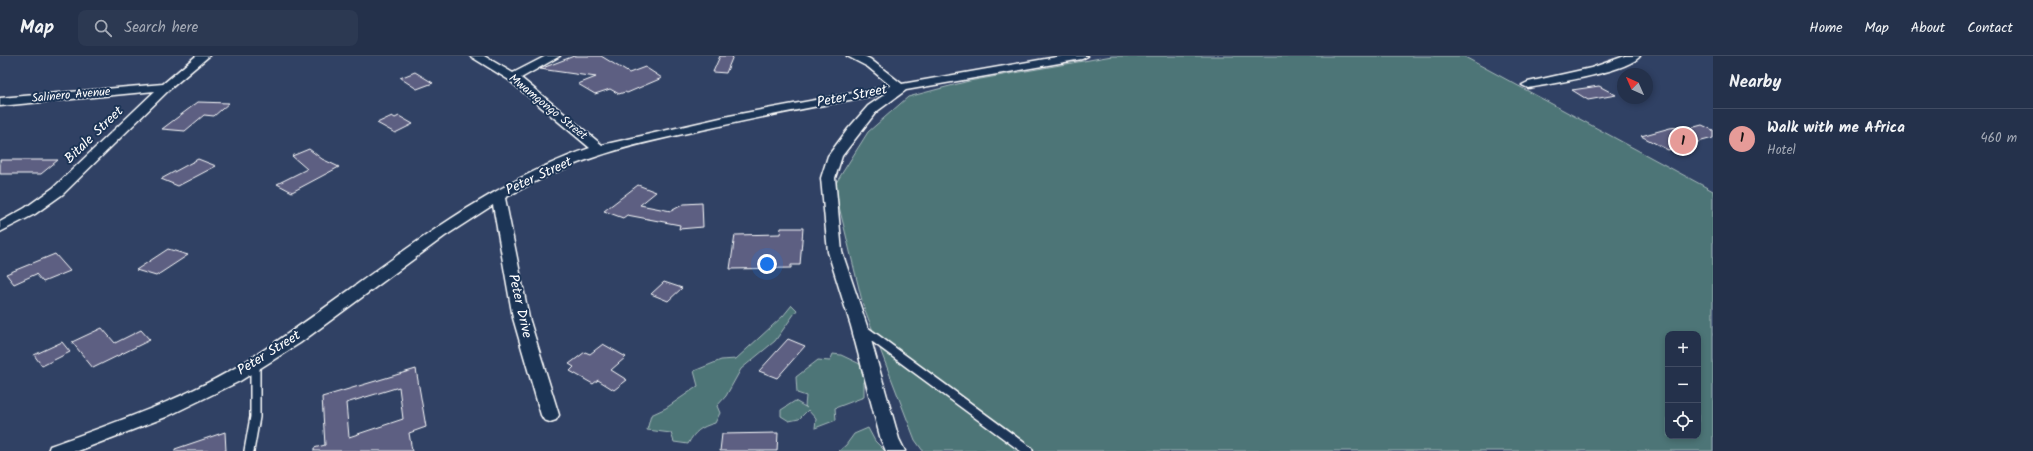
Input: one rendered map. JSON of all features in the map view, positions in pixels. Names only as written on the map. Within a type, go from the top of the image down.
[{"type":"street","name":"Bitale Street","points":[[0,228],[30,211],[58,190],[166,87],[203,56]]},
{"type":"street","name":"Mwamgongo Street","points":[[476,56],[513,78],[599,149]]},
{"type":"street","points":[[513,78],[554,56]]},
{"type":"street","points":[[852,56],[869,63],[903,86],[872,109],[852,132],[835,156],[828,178],[835,252],[859,326],[890,440],[896,451]]},
{"type":"street","name":"Peter Street","points":[[57,451],[152,415],[255,364],[329,315],[440,232],[498,195],[556,166],[599,149],[635,139],[903,86],[1082,56]]},
{"type":"street","points":[[1528,85],[1580,75],[1622,62],[1634,56]]},
{"type":"street","name":"Salinero Avenue","points":[[0,102],[52,96],[166,87]]},
{"type":"street","name":"Peter Drive","points":[[498,195],[521,318],[550,415]]},
{"type":"lane","points":[[859,326],[1028,451]]},
{"type":"lane","points":[[249,451],[255,417],[255,364]]},
{"type":"green space","points":[[1112,56],[1463,56],[1713,191],[1713,451],[923,451],[915,440],[863,305],[834,186],[868,132],[908,97],[969,81]]},
{"type":"green space","points":[[792,305],[797,310],[775,341],[741,369],[726,396],[717,406],[720,413],[715,423],[699,430],[688,444],[674,442],[671,433],[647,430],[651,415],[666,408],[698,386],[694,371],[721,360],[736,359],[783,316]]},
{"type":"green space","points":[[833,354],[841,355],[860,364],[864,380],[864,397],[835,408],[836,420],[815,428],[816,419],[808,410],[799,419],[789,421],[781,416],[781,410],[795,401],[807,408],[805,406],[806,396],[797,393],[796,377],[818,360],[830,361]]},
{"type":"green space","points":[[868,428],[875,441],[885,451],[839,451],[846,445],[854,434]]},
{"type":"building","points":[[574,56],[601,56],[629,73],[645,67],[662,78],[627,93],[625,92],[619,94],[610,89],[595,94],[578,84],[596,77],[540,69]]},
{"type":"building","points":[[720,56],[733,56],[726,73],[713,72]]},
{"type":"building","points":[[415,72],[433,83],[417,89],[400,78]]},
{"type":"building","points":[[1599,86],[1616,95],[1588,100],[1572,90]]},
{"type":"building","points":[[198,102],[229,103],[214,116],[204,115],[185,131],[162,129]]},
{"type":"building","points":[[392,116],[395,118],[399,116],[413,124],[395,133],[377,123]]},
{"type":"building","points":[[1702,125],[1713,130],[1713,138],[1668,150],[1641,136],[1670,128],[1678,127],[1683,130]]},
{"type":"building","points":[[309,149],[322,159],[339,167],[292,192],[277,184],[307,169],[292,156]]},
{"type":"building","points":[[198,159],[216,166],[178,186],[161,179]]},
{"type":"building","points":[[0,160],[58,160],[41,174],[0,174]]},
{"type":"building","points":[[638,185],[656,192],[640,205],[671,211],[684,204],[702,203],[703,227],[679,229],[680,225],[627,215],[623,218],[604,211]]},
{"type":"building","points":[[781,228],[803,228],[800,265],[791,265],[791,268],[730,269],[735,235],[780,234]]},
{"type":"building","points":[[168,249],[188,255],[156,276],[136,270]]},
{"type":"building","points":[[55,254],[70,271],[43,282],[36,274],[14,284],[6,274]]},
{"type":"building","points":[[664,282],[682,288],[668,301],[651,294]]},
{"type":"building","points":[[102,328],[115,343],[141,330],[150,340],[93,368],[72,342]]},
{"type":"building","points":[[788,339],[805,346],[777,378],[759,371]]},
{"type":"building","points":[[62,342],[70,352],[42,366],[34,355]]},
{"type":"building","points":[[603,344],[626,357],[611,370],[627,380],[614,390],[598,380],[593,384],[570,371],[574,367],[569,364],[585,352],[590,354]]},
{"type":"building","points":[[416,369],[426,427],[409,433],[412,451],[314,451],[314,448],[325,445],[322,397]],"holes":[[[399,387],[403,419],[349,437],[346,403]]]},
{"type":"building","points":[[225,432],[226,451],[175,451],[175,449]]},
{"type":"building","points":[[778,433],[777,451],[720,451],[722,434]]},
{"type":"place","name":"Walk with me Africa","points":[[1683,141]]}]
